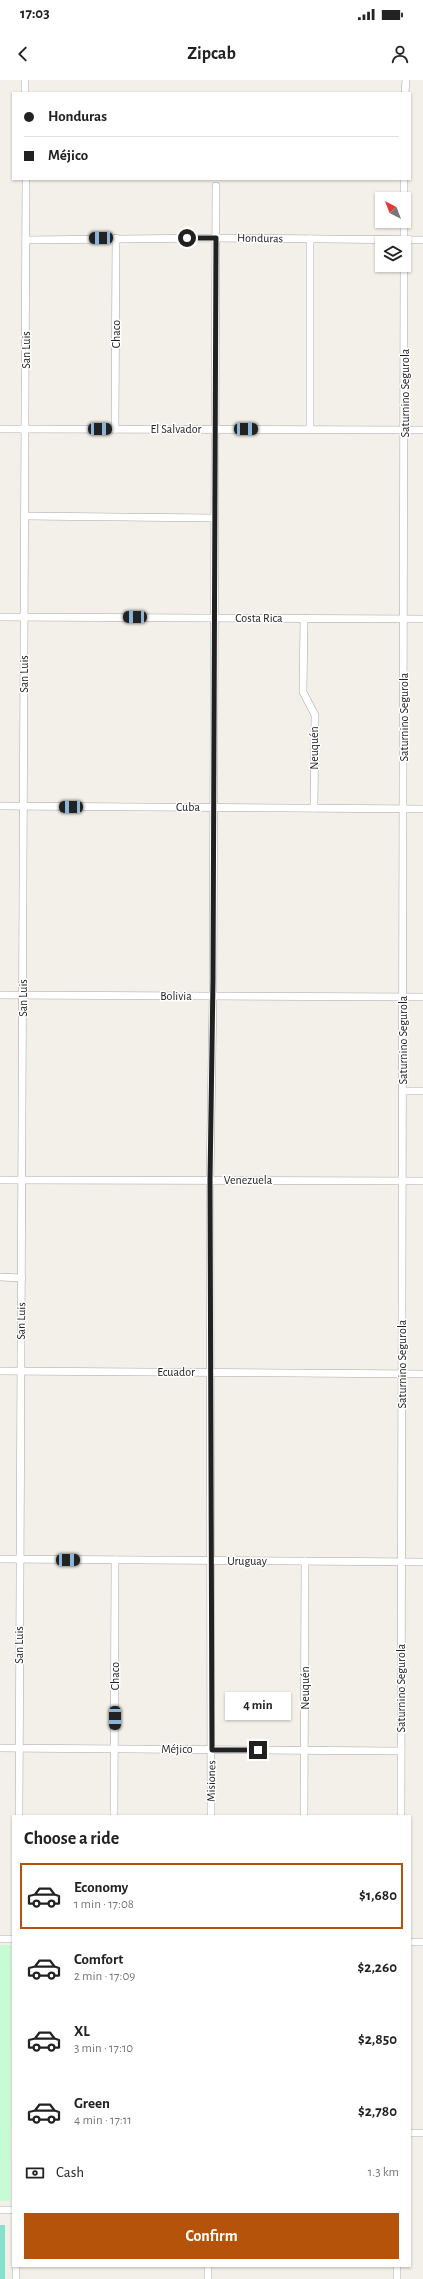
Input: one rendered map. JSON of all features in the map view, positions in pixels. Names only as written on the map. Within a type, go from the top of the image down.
[{"type":"street","points":[[25,80],[25,92]]},
{"type":"street","points":[[406,80],[406,92]]},
{"type":"street","name":"San Luis","points":[[19,1815],[26,180]]},
{"type":"street","points":[[404,180],[404,192]]},
{"type":"street","name":"Misiones","points":[[211,1815],[212,1560],[210,1180],[213,996],[216,186]]},
{"type":"street","name":"Chaco","points":[[115,429],[116,238]]},
{"type":"street","name":"Honduras","points":[[26,240],[216,238],[375,240]]},
{"type":"street","points":[[310,239],[310,429]]},
{"type":"street","name":"Honduras","points":[[411,241],[423,240]]},
{"type":"street","name":"Saturnino Segurola","points":[[401,1815],[405,430],[404,272]]},
{"type":"street","name":"El Salvador","points":[[0,428],[423,430]]},
{"type":"street","points":[[25,516],[214,518]]},
{"type":"street","name":"Costa Rica","points":[[0,616],[423,619]]},
{"type":"street","name":"Neuquén","points":[[304,618],[304,692],[315,715],[314,808]]},
{"type":"street","name":"Cuba","points":[[0,806],[423,809]]},
{"type":"street","name":"Bolivia","points":[[0,995],[423,997]]},
{"type":"street","points":[[403,1091],[423,1091]]},
{"type":"street","name":"Venezuela","points":[[0,1180],[423,1180]]},
{"type":"street","points":[[0,1277],[22,1278]]},
{"type":"street","name":"Ecuador","points":[[0,1371],[423,1374]]},
{"type":"street","name":"Uruguay","points":[[0,1559],[423,1562]]},
{"type":"street","name":"Chaco","points":[[114,1815],[116,1560]]},
{"type":"street","name":"Neuquén","points":[[304,1815],[306,1561]]},
{"type":"street","name":"Méjico","points":[[0,1748],[401,1751]]},
{"type":"street","points":[[1,1939],[12,1939]]},
{"type":"street","points":[[411,1942],[423,1942]]},
{"type":"street","points":[[411,2133],[423,2133]]},
{"type":"street","points":[[0,2210],[12,2210]]},
{"type":"street","points":[[16,2267],[16,2279]]},
{"type":"street","points":[[208,2267],[208,2279]]},
{"type":"street","points":[[397,2267],[397,2279]]},
{"type":"green space","points":[[0,1945],[11,1945],[10,2201],[0,2201]]},
{"type":"shaded area","points":[[0,2225],[5,2225],[5,2279],[0,2279]]},
{"type":"route","points":[[187,238],[216,238],[213,980],[210,1180],[212,1750],[258,1750]]}]
